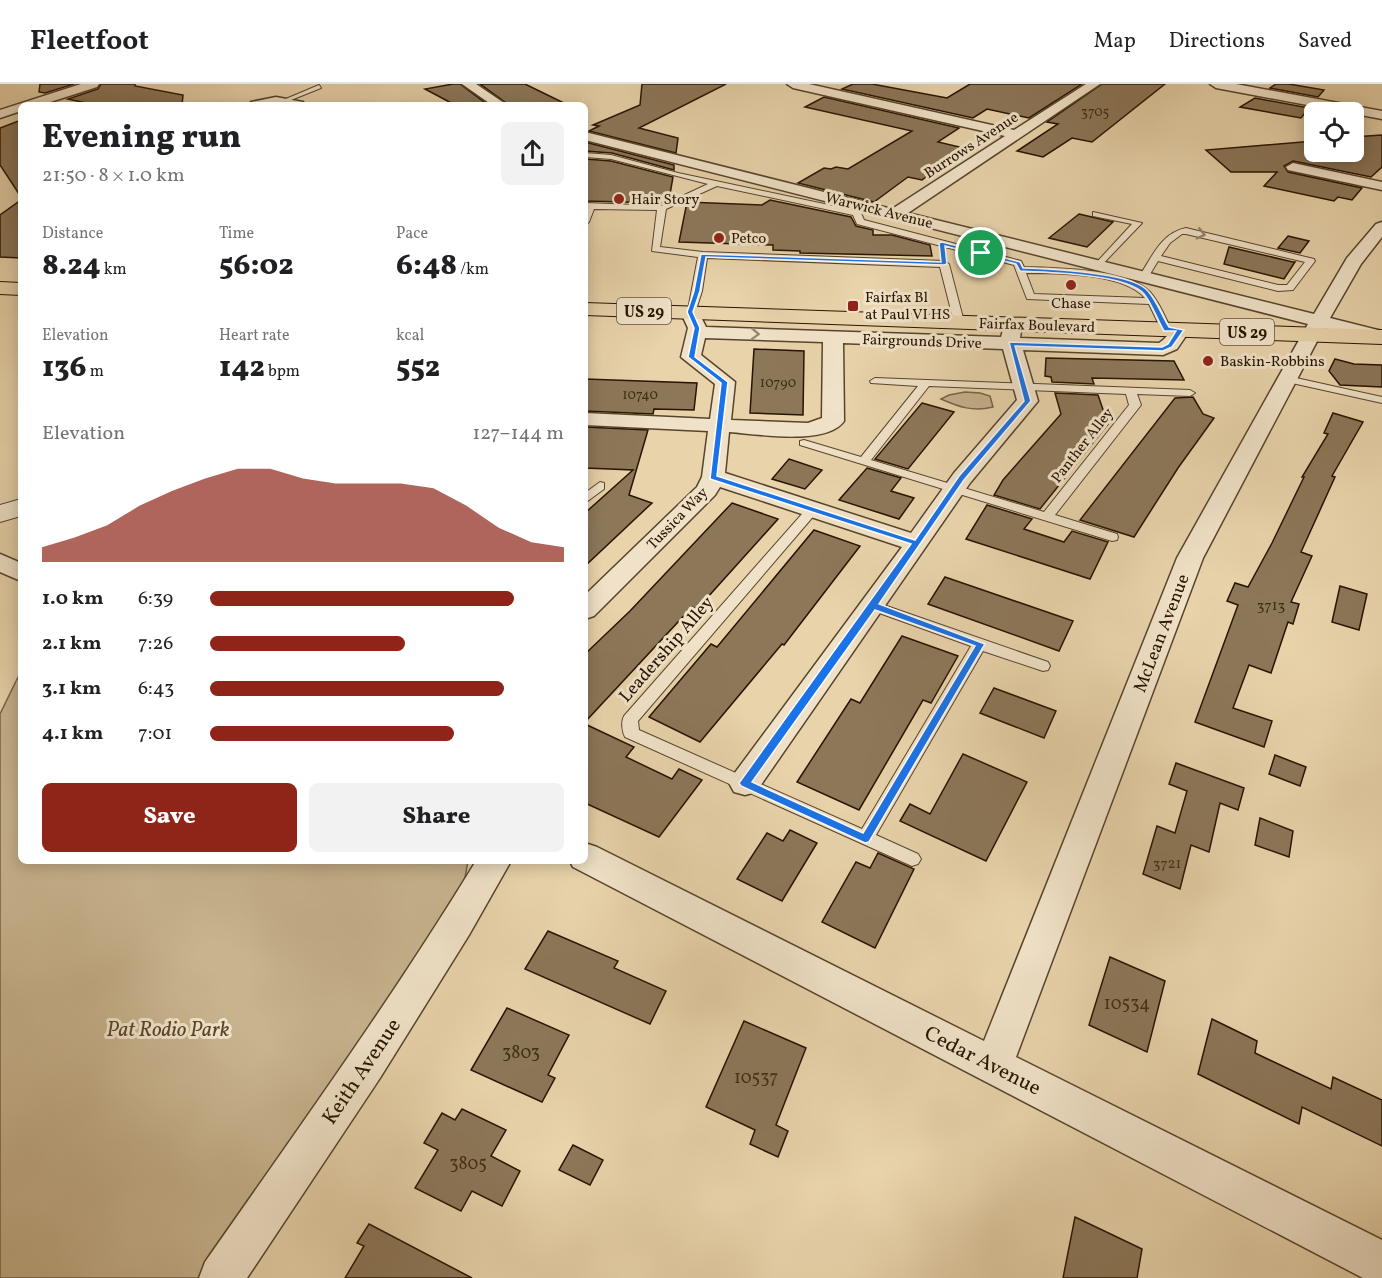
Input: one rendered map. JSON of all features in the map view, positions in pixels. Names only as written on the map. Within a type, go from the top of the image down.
[{"type":"main road","points":[[0,288],[18,289]]},
{"type":"main road","name":"Fairfax Boulevard","points":[[588,309],[693,322],[959,322],[1012,334],[1315,328],[1382,338]]},
{"type":"street","points":[[37,102],[93,84]]},
{"type":"street","points":[[468,84],[496,102]]},
{"type":"street","points":[[793,84],[1017,135]]},
{"type":"street","name":"Burrows Avenue","points":[[895,214],[1094,84]]},
{"type":"street","points":[[1216,84],[1382,115]]},
{"type":"street","points":[[277,102],[288,102]]},
{"type":"street","points":[[0,114],[18,108]]},
{"type":"street","name":"Warwick Avenue","points":[[588,137],[1099,265],[1315,328]]},
{"type":"street","points":[[1293,167],[1382,186]]},
{"type":"street","name":"McLean Avenue","points":[[993,1065],[1190,558],[1213,512],[1353,262],[1382,227]]},
{"type":"street","name":"Fairgrounds Drive","points":[[693,322],[833,337],[1012,334]]},
{"type":"street","name":"Tussica Way","points":[[588,607],[707,490],[713,477],[725,382],[692,357],[693,322]]},
{"type":"street","points":[[745,783],[954,489],[1028,401],[1012,334]]},
{"type":"street","points":[[588,419],[811,430],[833,422],[833,337]]},
{"type":"street","points":[[713,477],[916,543]]},
{"type":"street","points":[[0,514],[18,508]]},
{"type":"street","points":[[0,562],[18,571]]},
{"type":"street","name":"Cedar Avenue","points":[[588,859],[1382,1264]]},
{"type":"street","name":"Keith Avenue","points":[[221,1278],[379,1044],[457,924],[492,864]]},
{"type":"lane","points":[[284,101],[319,87]]},
{"type":"lane","points":[[588,155],[611,157],[677,176],[858,213],[860,222],[1018,263],[1030,297],[1151,301]]},
{"type":"lane","points":[[588,205],[662,208],[716,183]]},
{"type":"lane","points":[[662,208],[655,249],[703,255],[944,264]]},
{"type":"lane","points":[[1096,214],[1138,223],[1099,265]]},
{"type":"lane","points":[[1144,277],[1170,237],[1178,231],[1311,261],[1290,288],[1278,288],[1157,258]]},
{"type":"lane","points":[[981,253],[998,240]]},
{"type":"lane","points":[[942,243],[944,264],[959,322]]},
{"type":"lane","points":[[693,322],[703,255]]},
{"type":"lane","points":[[1020,270],[1079,272],[1137,286],[1146,292],[1174,329]]},
{"type":"lane","points":[[1287,379],[1382,400]]},
{"type":"lane","name":"Panther Alley","points":[[875,381],[1190,393]]},
{"type":"lane","points":[[864,461],[926,383]]},
{"type":"lane","name":"Panther Alley","points":[[1047,517],[1135,405],[1131,391]]},
{"type":"lane","points":[[804,443],[1112,537]]},
{"type":"lane","points":[[588,496],[600,486]]},
{"type":"lane","name":"Leadership Alley","points":[[813,509],[630,720],[631,733],[912,859]]},
{"type":"lane","points":[[873,606],[1043,666]]},
{"type":"lane","points":[[865,839],[980,644]]},
{"type":"green space","points":[[965,392],[990,396],[993,407],[966,408],[941,399]]},
{"type":"green space","name":"Pat Rodio Park","points":[[18,677],[18,864],[467,864],[462,894],[199,1278],[0,1278],[0,714]]},
{"type":"building","points":[[40,84],[74,84],[45,93],[39,92]]},
{"type":"building","points":[[101,84],[135,84],[135,86],[183,95],[182,102],[82,102],[68,99],[98,89]]},
{"type":"building","points":[[460,84],[484,102],[449,102],[425,89]]},
{"type":"building","points":[[480,84],[525,84],[562,102],[505,102]]},
{"type":"building","points":[[642,84],[726,84],[639,128],[678,138],[676,153],[589,131],[599,126],[593,125],[640,105]]},
{"type":"building","points":[[853,84],[872,84],[947,98],[970,84],[1082,84],[1029,118],[987,109],[973,118],[842,89]]},
{"type":"building","points":[[1102,84],[1165,84],[1092,142],[1072,138],[1043,157],[1017,151],[1058,124],[1047,122]]},
{"type":"building","points":[[1276,84],[1324,90],[1318,97],[1270,88]]},
{"type":"building","points":[[824,97],[959,128],[938,142],[964,148],[922,180],[908,177],[874,202],[798,183],[824,168],[848,169],[912,131],[805,107]]},
{"type":"building","points":[[1255,98],[1304,107],[1304,114],[1301,118],[1240,107]]},
{"type":"building","points":[[18,121],[18,192],[0,165],[0,128]]},
{"type":"building","points":[[1382,135],[1382,167],[1371,177],[1293,161],[1284,166],[1288,172],[1362,188],[1352,200],[1338,197],[1334,201],[1264,186],[1277,172],[1231,172],[1206,150],[1304,142],[1304,162],[1364,162],[1364,136]]},
{"type":"building","points":[[588,143],[674,165],[674,170],[612,153],[588,151]]},
{"type":"building","points":[[588,159],[611,161],[673,177],[669,200],[661,203],[588,201]]},
{"type":"building","points":[[770,200],[851,217],[856,226],[873,230],[873,235],[892,235],[930,245],[932,256],[800,253],[800,251],[773,250],[773,245],[679,242],[687,202],[762,205]]},
{"type":"building","points":[[18,202],[18,258],[0,257],[0,215]]},
{"type":"building","points":[[1079,214],[1113,222],[1087,247],[1049,238]]},
{"type":"building","points":[[1288,236],[1309,241],[1300,253],[1278,248]]},
{"type":"building","points":[[1229,247],[1295,262],[1284,279],[1224,264]]},
{"type":"building","points":[[754,349],[804,351],[803,415],[750,413]]},
{"type":"building","points":[[1046,358],[1174,361],[1184,380],[1092,378],[1094,384],[1052,382],[1051,377],[1045,376]]},
{"type":"building","points":[[1335,359],[1354,364],[1382,365],[1382,387],[1340,385],[1329,371]]},
{"type":"building","points":[[588,379],[697,383],[694,410],[654,409],[653,414],[588,411]]},
{"type":"building","points":[[1055,393],[1098,395],[1108,424],[1040,509],[994,495],[1003,480],[1061,414]]},
{"type":"building","points":[[1193,397],[1203,414],[1214,418],[1178,468],[1134,537],[1080,520],[1175,398]]},
{"type":"building","points":[[922,403],[954,412],[908,469],[875,459]]},
{"type":"building","points":[[1333,413],[1363,422],[1332,476],[1335,477],[1301,552],[1312,556],[1291,602],[1299,604],[1293,624],[1288,622],[1271,673],[1249,665],[1233,708],[1272,721],[1264,747],[1195,722],[1238,605],[1227,601],[1235,583],[1248,587],[1272,543],[1304,477],[1302,477],[1328,434],[1324,433]]},
{"type":"building","points":[[588,427],[648,430],[629,495],[652,503],[588,563],[588,510],[633,470],[588,468]]},
{"type":"building","points":[[789,459],[822,470],[805,489],[772,479]]},
{"type":"building","points":[[867,468],[901,478],[891,491],[914,498],[899,519],[839,500]]},
{"type":"building","points":[[732,503],[778,519],[697,609],[692,607],[588,719],[588,651],[630,611]]},
{"type":"building","points":[[987,505],[1032,519],[1024,529],[1064,542],[1072,531],[1108,542],[1090,579],[966,539]]},
{"type":"building","points":[[814,530],[860,546],[784,645],[782,644],[700,742],[649,717],[711,644],[717,647]]},
{"type":"building","points":[[945,577],[1073,621],[1059,651],[928,604]]},
{"type":"building","points":[[1340,586],[1367,594],[1359,630],[1332,622]]},
{"type":"building","points":[[902,636],[958,656],[931,703],[923,700],[859,810],[797,782],[851,699],[860,703]]},
{"type":"building","points":[[994,688],[1056,711],[1044,738],[980,713]]},
{"type":"building","points":[[588,725],[634,747],[626,757],[672,779],[679,769],[702,780],[659,837],[588,804]]},
{"type":"building","points":[[963,754],[1027,782],[986,861],[900,821],[910,804],[930,814]]},
{"type":"building","points":[[1275,755],[1306,767],[1300,786],[1269,774]]},
{"type":"building","points":[[1176,763],[1244,788],[1238,810],[1220,803],[1209,852],[1191,845],[1180,889],[1143,874],[1157,826],[1175,833],[1187,791],[1169,784]]},
{"type":"building","points":[[1260,818],[1293,831],[1289,857],[1255,845]]},
{"type":"building","points":[[790,830],[817,843],[782,901],[737,879],[767,833],[783,841]]},
{"type":"building","points":[[878,853],[914,869],[875,948],[822,922],[856,862],[870,868]]},
{"type":"building","points":[[548,931],[618,961],[614,968],[666,991],[650,1024],[525,969]]},
{"type":"building","points":[[1110,957],[1165,981],[1147,1052],[1089,1025]]},
{"type":"building","points":[[507,1008],[569,1035],[548,1075],[555,1078],[542,1102],[471,1070]]},
{"type":"building","points":[[1212,1019],[1257,1041],[1255,1053],[1331,1089],[1333,1077],[1382,1100],[1382,1146],[1302,1107],[1299,1124],[1198,1074]]},
{"type":"building","points":[[744,1021],[806,1048],[776,1125],[788,1131],[778,1157],[750,1144],[755,1130],[706,1107]]},
{"type":"building","points":[[462,1109],[506,1130],[491,1156],[520,1171],[502,1206],[472,1191],[461,1211],[415,1188],[438,1150],[424,1143],[442,1113],[455,1120]]},
{"type":"building","points":[[573,1145],[603,1160],[590,1185],[559,1170]]},
{"type":"building","points":[[1075,1217],[1142,1249],[1137,1278],[1063,1278]]},
{"type":"building","points":[[369,1224],[472,1278],[345,1278],[364,1246],[357,1243]]},
{"type":"place","name":"Hair Story","points":[[619,199]]},
{"type":"place","name":"Petco","points":[[719,238]]},
{"type":"place","name":"Chase","points":[[1071,285]]},
{"type":"place","name":"Fairfax Bl at Paul VI HS","points":[[853,306]]},
{"type":"place","name":"Baskin-Robbins","points":[[1208,361]]},
{"type":"route","points":[[981,253],[942,243],[944,264],[703,255],[697,291],[690,312],[697,328],[692,357],[725,382],[713,477],[916,543],[873,606],[980,644],[865,839],[745,783],[873,606],[962,478],[1018,416],[1028,401],[1011,344],[1163,349],[1170,345],[1181,330],[1166,329],[1146,292],[1137,286],[1079,272],[1020,270],[1018,263],[981,253]]}]
